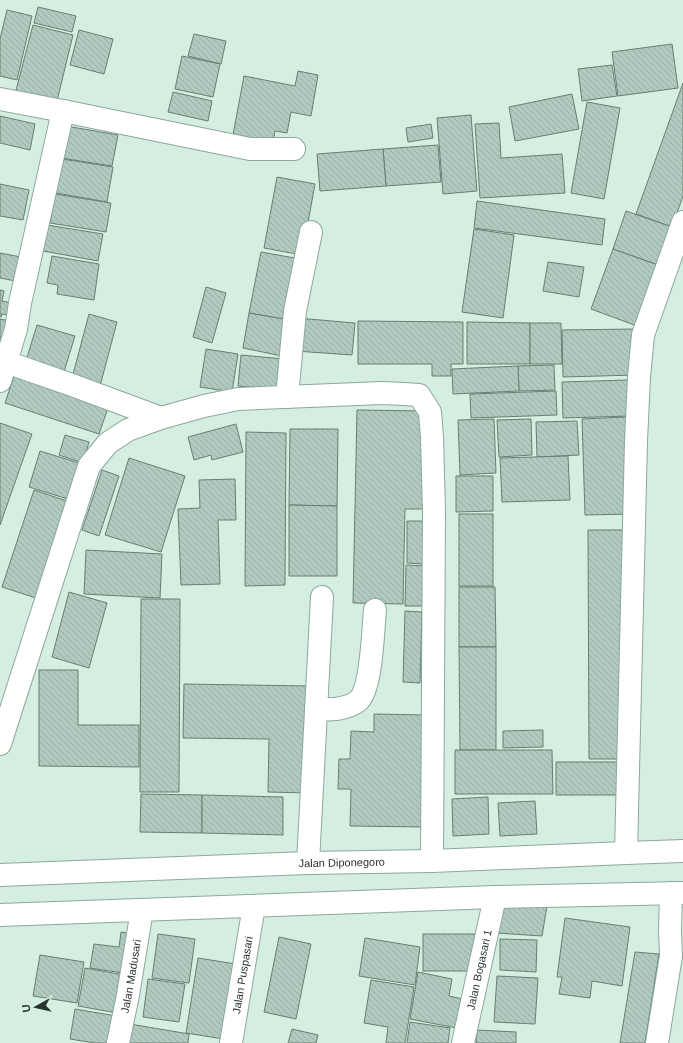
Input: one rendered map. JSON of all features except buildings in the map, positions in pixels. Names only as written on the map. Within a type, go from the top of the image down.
[{"type":"street","points":[[0,99],[250,149],[294,149]]},
{"type":"street","points":[[63,111],[20,303],[16,329],[3,371],[72,385],[161,418]]},
{"type":"street","points":[[626,853],[636,441],[639,377],[643,335],[683,222]]},
{"type":"street","points":[[287,397],[295,311],[311,232]]},
{"type":"street","points":[[0,744],[89,466],[108,443],[128,430],[161,418],[238,398],[382,393],[419,395],[430,412],[432,437],[434,512],[432,861]]},
{"type":"street","points":[[308,863],[322,597]]},
{"type":"street","points":[[316,709],[335,710],[359,700],[368,680],[375,610]]},
{"type":"street","name":"Jalan Diponegoro","points":[[0,875],[683,851]]},
{"type":"street","points":[[0,915],[495,897],[677,893],[670,930],[671,956],[657,1043]]},
{"type":"street","name":"Jalan Bogasari 1","points":[[463,1043],[495,897]]},
{"type":"street","name":"Jalan Puspasari","points":[[231,1043],[254,906]]},
{"type":"street","name":"Jalan Madusari","points":[[118,1043],[128,995],[142,910]]}]
